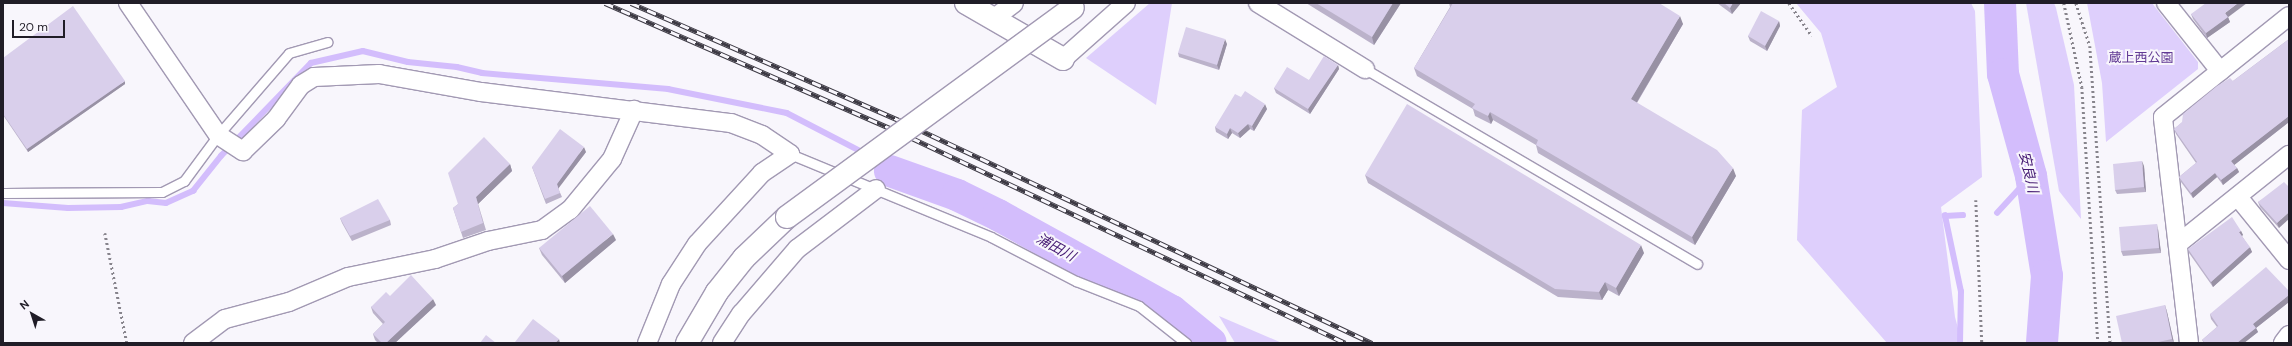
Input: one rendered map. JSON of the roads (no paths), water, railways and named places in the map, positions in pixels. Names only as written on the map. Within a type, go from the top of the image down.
[{"type":"street","points":[[128,3],[218,135],[238,149],[250,147],[301,85],[314,77],[379,74],[481,92],[731,123],[762,135],[790,154],[762,173],[697,244],[671,284],[646,343]]},
{"type":"street","points":[[966,3],[1063,59],[1126,3]]},
{"type":"street","points":[[993,19],[1014,3]]},
{"type":"street","points":[[1258,3],[1365,69]]},
{"type":"street","points":[[2166,3],[2220,71]]},
{"type":"street","points":[[687,343],[717,292],[744,258],[787,217],[1076,6]]},
{"type":"street","points":[[2189,343],[2180,243],[2162,122],[2163,117],[2289,16]]},
{"type":"street","points":[[193,343],[225,319],[290,302],[348,277],[435,259],[488,241],[542,230],[570,210],[612,159],[634,110]]},
{"type":"street","points":[[2180,243],[2289,155]]},
{"type":"street","points":[[722,343],[741,314],[797,249],[876,189]]},
{"type":"street","points":[[2238,197],[2289,260]]},
{"type":"street","points":[[2283,343],[2289,335]]},
{"type":"lane","points":[[3,193],[162,192],[184,181],[218,135],[289,53],[327,42]]},
{"type":"lane","points":[[1365,69],[1697,264]]},
{"type":"lane","points":[[790,154],[991,237],[1076,281],[1139,306],[1186,343]]},
{"type":"waterway","name":"安良川","points":[[2000,3],[2003,74],[2031,176],[2047,276],[2042,343]]},
{"type":"waterway","points":[[3,203],[68,208],[121,207],[148,201],[166,203],[193,191],[221,156],[311,63],[363,51],[408,62],[457,67],[482,73],[668,89],[787,113],[866,154]]},
{"type":"waterway","points":[[875,160],[890,171]]},
{"type":"waterway","name":"浦田川","points":[[890,171],[957,195],[998,215],[1172,311],[1211,343]]},
{"type":"waterway","points":[[1997,213],[2031,176]]},
{"type":"waterway","points":[[1960,343],[1961,292],[1945,216],[1963,215]]},
{"type":"railway","points":[[605,3],[895,130],[1345,343]]},
{"type":"railway","points":[[631,3],[899,120],[1372,343]]},
{"type":"park label","name":"蔵上西公園","points":[[2141,58]]}]
